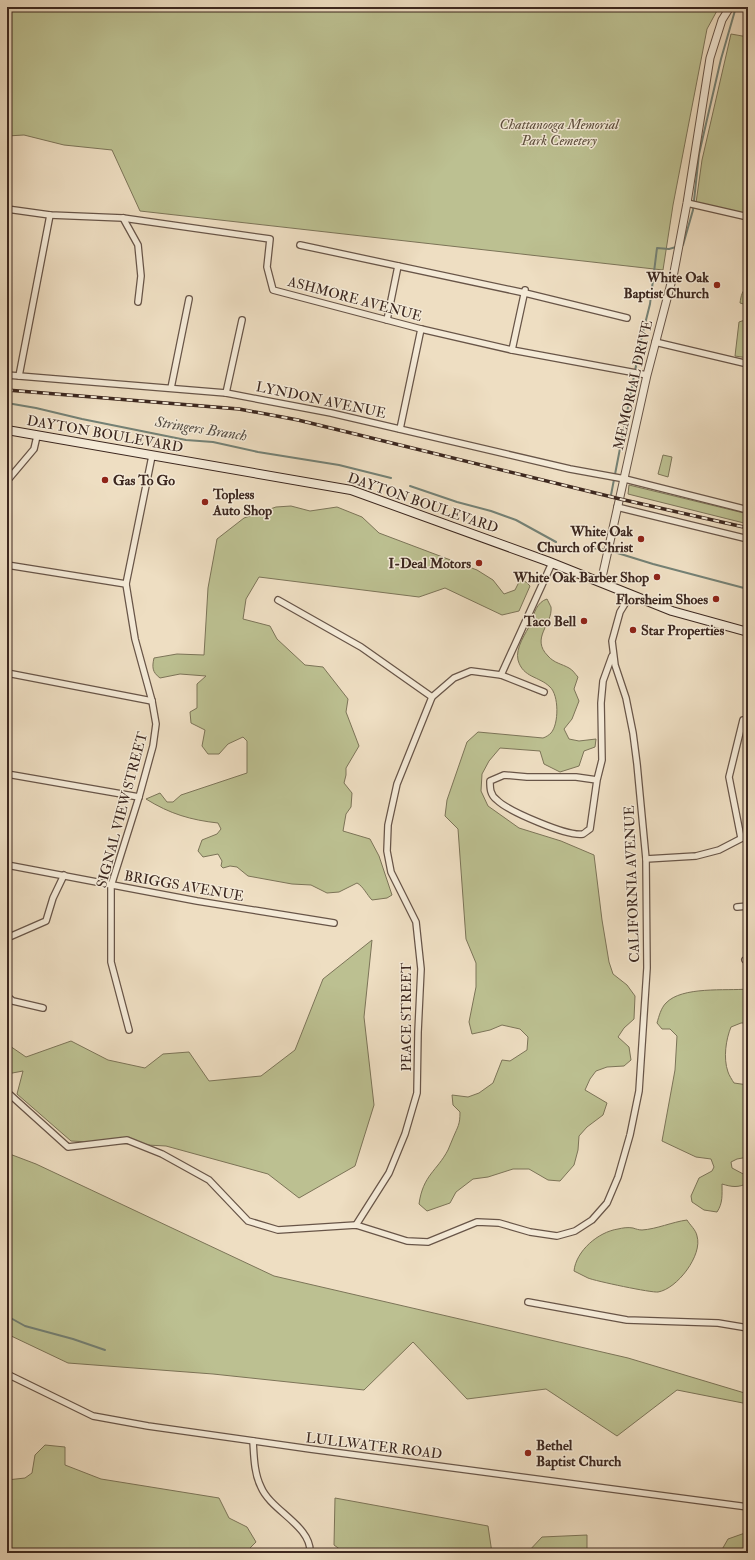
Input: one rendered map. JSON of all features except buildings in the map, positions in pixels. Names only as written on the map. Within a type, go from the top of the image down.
[{"type":"main road","name":"DAYTON BOULEVARD","points":[[7,430],[351,490],[552,563],[672,611],[748,632]]},
{"type":"street","name":"MEMORIAL DRIVE","points":[[601,582],[647,375],[674,272],[687,203],[710,58],[722,20],[730,7]]},
{"type":"street","points":[[687,203],[748,217]]},
{"type":"street","name":"ASHMORE AVENUE","points":[[7,209],[50,215],[123,218],[270,238],[267,267],[273,290],[421,329],[512,350],[647,375]]},
{"type":"street","points":[[19,376],[50,215]]},
{"type":"street","points":[[123,218],[138,245],[141,276],[138,302]]},
{"type":"street","points":[[300,245],[525,292],[627,318]]},
{"type":"street","points":[[387,320],[398,266]]},
{"type":"street","points":[[512,350],[525,292]]},
{"type":"street","points":[[171,388],[189,299]]},
{"type":"street","points":[[226,393],[242,320]]},
{"type":"street","points":[[400,429],[421,329]]},
{"type":"street","points":[[655,342],[748,364]]},
{"type":"street","name":"LYNDON AVENUE","points":[[7,375],[226,393],[331,413],[570,469],[625,479],[748,510]]},
{"type":"street","points":[[7,482],[34,449],[38,436]]},
{"type":"street","name":"SIGNAL VIEW STREET","points":[[129,1030],[111,962],[111,886],[139,797],[153,746],[156,724],[152,701],[136,638],[126,584],[152,456]]},
{"type":"street","points":[[617,507],[748,539]]},
{"type":"street","points":[[501,675],[552,563]]},
{"type":"street","points":[[7,565],[126,584]]},
{"type":"street","name":"CALIFORNIA AVENUE","points":[[356,1225],[407,1241],[428,1242],[477,1222],[499,1223],[530,1232],[557,1236],[575,1232],[592,1220],[607,1203],[618,1177],[630,1135],[639,1091],[647,968],[646,859],[633,733],[626,698],[613,656],[612,640],[620,612],[631,594]]},
{"type":"street","points":[[278,600],[361,647],[432,697]]},
{"type":"street","points":[[597,780],[504,775],[490,781],[490,792],[496,800],[536,822],[573,833],[583,834],[590,829],[597,780],[602,760],[601,703],[603,681],[613,656]]},
{"type":"street","name":"PEACE STREET","points":[[356,1225],[388,1173],[405,1134],[418,1094],[418,1032],[421,969],[416,922],[391,872],[387,851],[388,825],[397,784],[432,697],[454,678],[471,671],[501,675],[544,692]]},
{"type":"street","points":[[7,673],[152,701]]},
{"type":"street","points":[[741,838],[729,777],[743,720]]},
{"type":"street","points":[[7,774],[139,797]]},
{"type":"street","points":[[646,859],[696,856],[719,850],[748,835]]},
{"type":"street","name":"BRIGGS AVENUE","points":[[7,865],[64,875],[111,886],[334,923]]},
{"type":"street","points":[[7,938],[46,921],[53,898],[64,875]]},
{"type":"street","points":[[738,907],[748,906]]},
{"type":"street","points":[[7,996],[13,1001],[43,1008]]},
{"type":"street","points":[[7,1092],[68,1147],[127,1140],[162,1154],[209,1180],[248,1221],[278,1230],[356,1225]]},
{"type":"street","points":[[528,1302],[627,1320],[718,1323],[748,1328]]},
{"type":"street","name":"LULLWATER ROAD","points":[[7,1374],[93,1416],[253,1441],[748,1507]]},
{"type":"street","points":[[253,1441],[255,1464],[261,1488],[268,1499],[302,1531],[309,1542],[310,1553]]},
{"type":"green space","name":"Chattanooga Memorial Park Cemetery","points":[[7,7],[719,7],[707,29],[673,205],[663,270],[140,211],[112,150],[64,145],[24,135],[7,136]]},
{"type":"green space","points":[[731,34],[748,37],[748,215],[696,203],[702,160]]},
{"type":"green space","points":[[748,287],[748,315],[744,316],[747,305],[740,303],[743,292]]},
{"type":"green space","points":[[748,319],[748,358],[735,356],[739,322]]},
{"type":"green space","points":[[663,455],[672,457],[668,477],[658,474]]},
{"type":"green space","points":[[629,485],[748,514],[748,524],[628,494]]},
{"type":"green space","points":[[291,506],[310,511],[337,507],[362,517],[379,533],[477,570],[493,580],[504,594],[515,590],[520,580],[526,582],[530,586],[519,611],[502,615],[445,588],[419,597],[259,577],[246,599],[243,619],[270,626],[277,639],[305,665],[323,667],[348,699],[346,712],[359,746],[346,768],[344,783],[352,793],[351,807],[346,814],[343,831],[370,839],[379,856],[392,895],[387,898],[372,900],[357,883],[339,892],[327,893],[311,885],[292,884],[248,876],[237,867],[230,866],[223,868],[221,866],[222,861],[218,854],[203,857],[198,851],[202,840],[217,834],[221,829],[218,823],[181,816],[146,799],[160,793],[167,802],[173,802],[181,795],[247,773],[247,741],[243,737],[228,744],[219,754],[208,754],[202,746],[205,730],[191,723],[190,712],[197,708],[197,684],[206,676],[180,674],[160,678],[154,671],[153,661],[154,658],[177,654],[204,655],[208,588],[217,539],[244,518],[276,507]]},
{"type":"green space","points":[[547,599],[551,607],[551,613],[542,637],[541,643],[543,649],[555,662],[570,669],[578,677],[574,689],[579,701],[572,719],[564,729],[569,739],[579,741],[596,739],[595,747],[584,751],[579,766],[560,772],[544,764],[540,751],[500,748],[489,761],[482,774],[481,791],[488,806],[519,828],[561,841],[594,855],[609,962],[613,974],[627,985],[635,996],[634,1019],[624,1028],[618,1037],[629,1047],[631,1060],[624,1066],[607,1067],[596,1071],[590,1079],[585,1090],[607,1103],[603,1115],[587,1127],[579,1136],[578,1150],[574,1165],[560,1181],[548,1180],[529,1169],[513,1169],[488,1177],[473,1179],[456,1192],[450,1203],[427,1211],[419,1204],[421,1194],[427,1180],[448,1150],[459,1123],[460,1112],[453,1105],[452,1095],[468,1097],[479,1093],[493,1083],[502,1060],[510,1061],[527,1050],[528,1037],[520,1029],[502,1025],[490,1030],[472,1034],[469,1022],[476,987],[476,963],[466,939],[458,829],[445,816],[447,800],[467,742],[478,732],[543,738],[550,734],[554,729],[557,710],[553,691],[546,683],[527,674],[520,666],[517,655],[519,646],[531,623],[536,608]]},
{"type":"green space","points":[[372,940],[364,1017],[374,1105],[355,1166],[299,1198],[268,1174],[166,1146],[71,1141],[17,1094],[23,1071],[7,1074],[7,1044],[26,1057],[71,1041],[108,1060],[145,1068],[163,1054],[189,1052],[209,1081],[261,1076],[295,1050],[323,979]]},
{"type":"green space","points":[[748,989],[748,1023],[741,1023],[731,1027],[725,1055],[726,1067],[734,1083],[748,1085],[748,1157],[731,1162],[732,1168],[747,1176],[748,1183],[741,1186],[729,1186],[722,1184],[721,1202],[717,1212],[704,1210],[692,1202],[691,1196],[699,1178],[712,1171],[714,1167],[711,1159],[696,1157],[662,1141],[675,1070],[677,1036],[670,1029],[662,1029],[657,1023],[664,1005],[673,998],[682,994],[705,990]]},
{"type":"green space","points":[[7,1153],[36,1164],[274,1276],[628,1358],[748,1394],[748,1404],[677,1390],[617,1436],[546,1389],[467,1399],[413,1342],[364,1390],[213,1374],[68,1363],[7,1334]]},
{"type":"green space","points":[[687,1220],[696,1234],[698,1244],[696,1252],[687,1270],[673,1285],[665,1290],[654,1292],[593,1280],[574,1271],[579,1256],[589,1244],[603,1234],[625,1228],[641,1230],[648,1229]]},
{"type":"green space","points":[[45,1445],[65,1447],[65,1465],[101,1479],[219,1498],[229,1518],[247,1527],[256,1542],[248,1550],[228,1550],[221,1553],[7,1553],[7,1480],[25,1478],[32,1473],[35,1455]]},
{"type":"green space","points":[[335,1498],[488,1526],[492,1553],[345,1553],[334,1545]]},
{"type":"green space","points":[[745,1533],[745,1553],[720,1553],[728,1539]]},
{"type":"green space","points":[[587,1535],[587,1553],[527,1553],[542,1537]]},
{"type":"waterway","points":[[681,246],[683,245],[693,210],[699,154],[721,59],[736,7]]},
{"type":"waterway","points":[[611,495],[641,340],[650,304],[657,248],[669,249],[676,247]]},
{"type":"waterway","name":"Stringers Branch","points":[[7,403],[186,440],[213,442],[258,452],[339,465],[391,478]]},
{"type":"waterway","name":"Stringers Branch","points":[[410,486],[516,520],[556,542]]},
{"type":"waterway","name":"Stringers Branch","points":[[586,547],[606,550]]},
{"type":"waterway","name":"Stringers Branch","points":[[611,551],[653,564],[744,588]]},
{"type":"waterway","points":[[7,1316],[25,1326],[73,1339],[105,1350]]},
{"type":"railway","points":[[7,390],[239,409],[298,420],[620,499],[748,528]]},
{"type":"place","name":"White Oak Baptist Church","points":[[717,285]]},
{"type":"place","name":"Gas To Go","points":[[105,480]]},
{"type":"place","name":"Topless Auto Shop","points":[[205,502]]},
{"type":"place","name":"White Oak Church of Christ","points":[[641,539]]},
{"type":"place","name":"I-Deal Motors","points":[[479,563]]},
{"type":"place","name":"White Oak Barber Shop","points":[[657,577]]},
{"type":"place","name":"Florsheim Shoes","points":[[716,599]]},
{"type":"place","name":"Taco Bell","points":[[584,621]]},
{"type":"place","name":"Star Properties","points":[[633,630]]},
{"type":"place","name":"Bethel Baptist Church","points":[[528,1453]]}]
